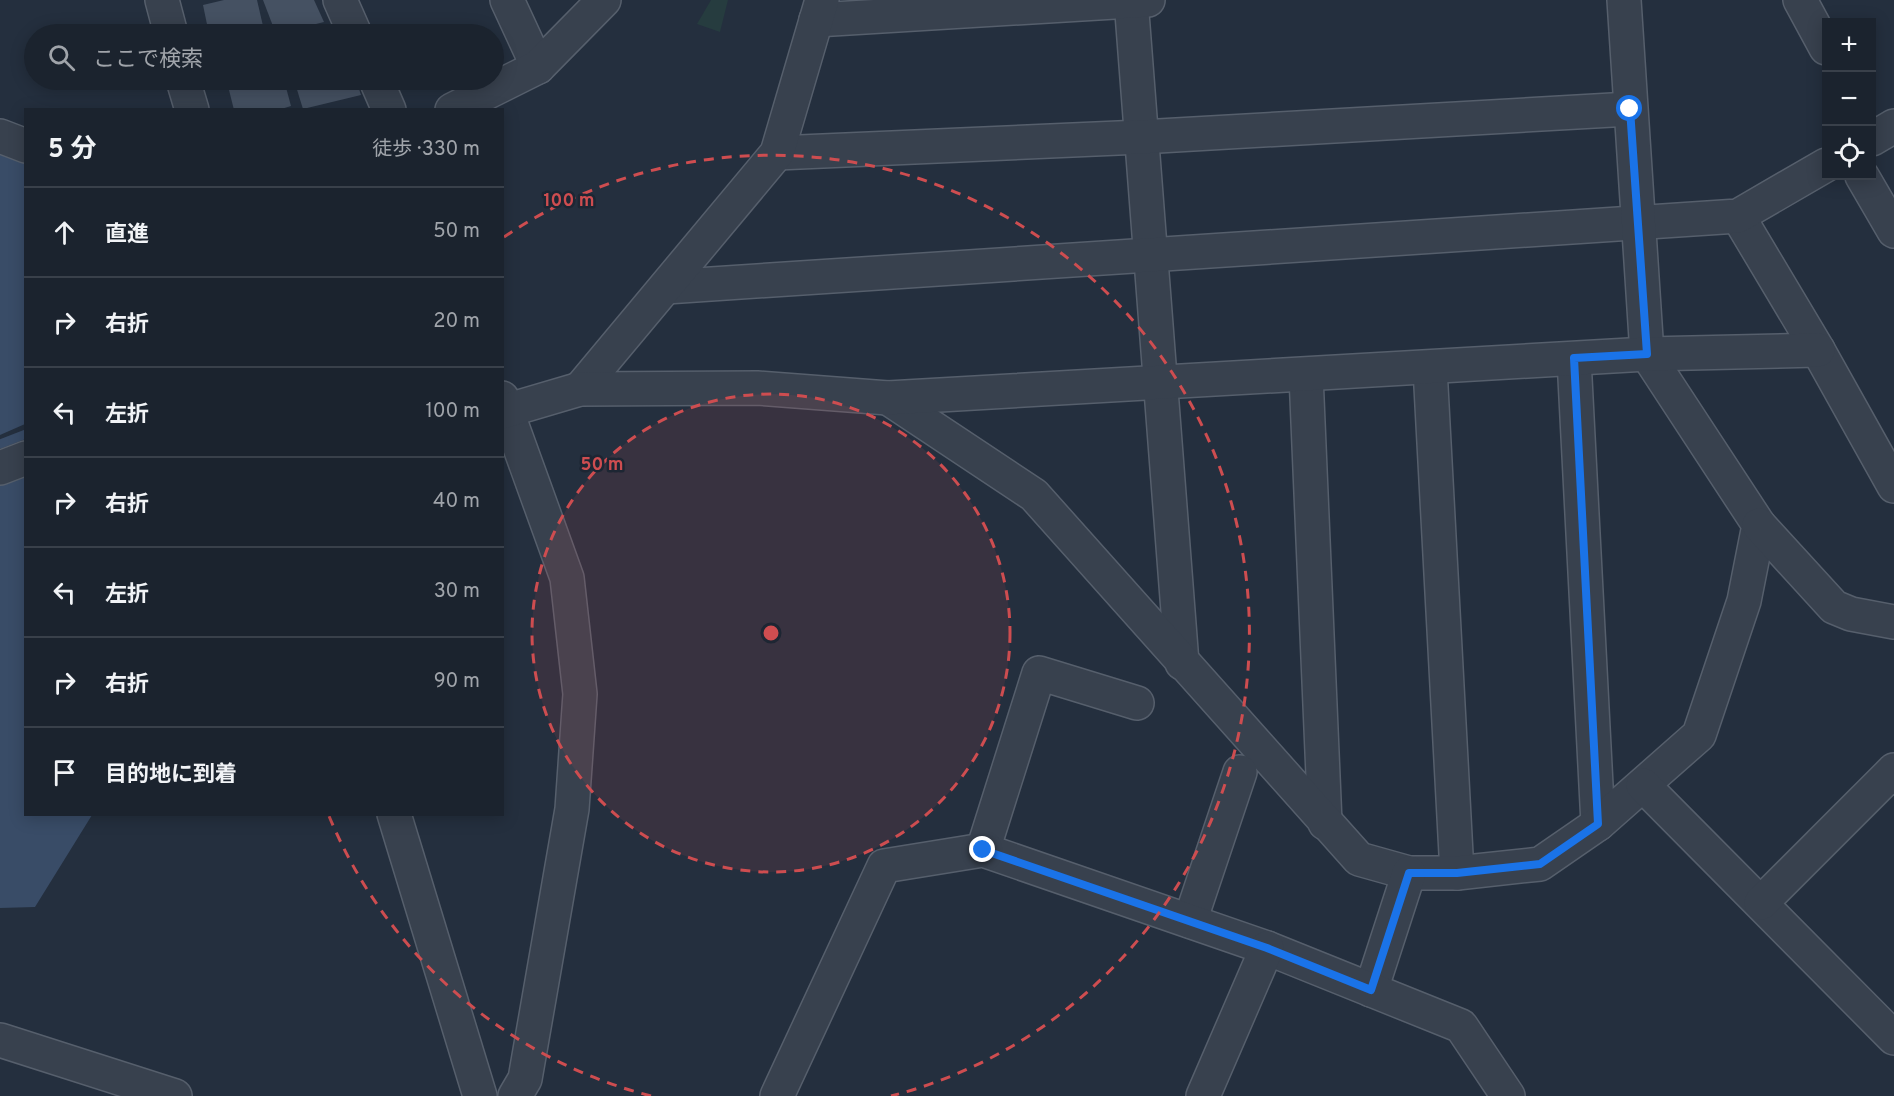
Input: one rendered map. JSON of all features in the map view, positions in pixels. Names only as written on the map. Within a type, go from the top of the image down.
[{"type":"street","points":[[162,0],[168,24]]},
{"type":"street","points":[[340,0],[351,24]]},
{"type":"street","points":[[507,0],[538,67]]},
{"type":"street","points":[[504,84],[538,67],[604,0]]},
{"type":"street","points":[[580,389],[777,153],[819,10],[1136,0],[1141,137],[1182,663]]},
{"type":"street","points":[[1624,0],[1647,354],[1759,525],[1834,607],[1851,614],[1894,622]]},
{"type":"street","points":[[1800,0],[1822,39]]},
{"type":"street","points":[[186,90],[191,108]]},
{"type":"street","points":[[380,90],[388,108]]},
{"type":"street","points":[[456,108],[492,90]]},
{"type":"street","points":[[777,153],[1141,137],[1630,109]]},
{"type":"street","points":[[0,136],[24,145]]},
{"type":"street","points":[[666,287],[1150,257],[1738,216],[1822,168]]},
{"type":"street","points":[[1864,180],[1894,231]]},
{"type":"street","points":[[1738,216],[1818,350],[1894,486]]},
{"type":"street","points":[[514,1096],[525,1079],[572,809],[580,694],[567,578],[504,407],[580,389],[756,388],[888,398],[1647,354],[1818,350]]},
{"type":"street","points":[[1574,358],[1598,824]]},
{"type":"street","points":[[1430,368],[1457,873]]},
{"type":"street","points":[[1306,375],[1325,823]]},
{"type":"street","points":[[888,398],[1034,495],[1359,859],[1409,873],[1457,873],[1540,864],[1598,824],[1699,735],[1744,602],[1759,525]]},
{"type":"street","points":[[0,468],[24,459]]},
{"type":"street","points":[[983,850],[1039,673],[1137,703]]},
{"type":"street","points":[[1761,903],[1894,770]]},
{"type":"street","points":[[1190,921],[1240,772]]},
{"type":"street","points":[[1643,784],[1894,1038]]},
{"type":"street","points":[[395,816],[480,1096]]},
{"type":"street","points":[[777,1096],[884,866],[983,850],[1267,948],[1461,1026],[1508,1096]]},
{"type":"street","points":[[1371,990],[1409,873]]},
{"type":"street","points":[[1203,1096],[1267,948]]},
{"type":"street","points":[[0,1040],[176,1096]]},
{"type":"green space","points":[[711,0],[728,0],[720,32],[697,24]]},
{"type":"water","points":[[0,152],[24,161],[24,424],[0,435]]},
{"type":"water","points":[[24,474],[24,816],[91,816],[35,907],[0,908],[0,485]]},
{"type":"building","points":[[224,0],[257,0],[263,24],[207,24],[203,5]]},
{"type":"building","points":[[263,0],[314,0],[324,22],[316,24],[272,24]]},
{"type":"building","points":[[229,90],[287,90],[291,106],[284,108],[234,108]]},
{"type":"building","points":[[297,90],[359,90],[361,95],[307,108],[303,108]]},
{"type":"waterway","points":[[0,444],[24,435]]},
{"type":"route","points":[[983,850],[1267,948],[1371,990],[1409,873],[1457,873],[1540,864],[1598,824],[1574,358],[1647,354],[1630,109]]}]
